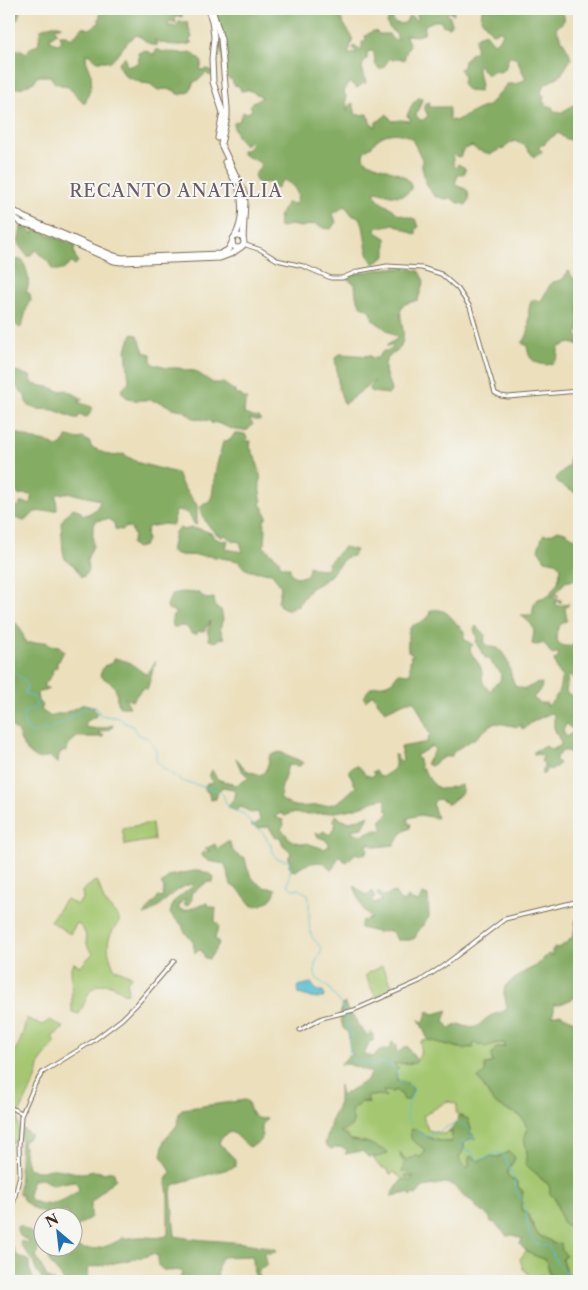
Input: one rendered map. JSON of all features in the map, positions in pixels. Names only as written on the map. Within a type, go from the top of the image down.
[{"type":"main road","points":[[9,207],[23,217],[122,258],[220,254],[228,250],[240,224],[241,197],[218,145],[223,113],[214,89],[212,74],[214,37],[208,9]]},
{"type":"main road","points":[[9,213],[21,223],[34,226],[121,262],[220,258],[233,253],[242,243],[244,193],[221,144],[228,113],[220,39],[212,9]]},
{"type":"main road","points":[[212,74],[218,79],[224,71]]},
{"type":"main road","points":[[235,236],[241,236],[242,243]]},
{"type":"main road","points":[[232,243],[236,247],[242,243]]},
{"type":"street","points":[[242,243],[257,248],[277,260],[303,266],[331,278],[338,279],[359,271],[387,266],[422,268],[440,274],[458,289],[470,307],[495,393],[508,397],[579,390]]},
{"type":"street","points":[[300,1030],[322,1018],[356,1009],[420,981],[505,919],[579,902]]},
{"type":"street","points":[[9,1248],[12,1208],[20,1175],[19,1146],[22,1113],[35,1084],[43,1072],[93,1041],[122,1019],[174,961]]},
{"type":"street","points":[[9,1107],[22,1113]]},
{"type":"green space","points":[[9,9],[21,9],[15,22],[13,37],[9,36]]},
{"type":"green space","points":[[100,9],[180,9],[182,10],[182,17],[175,16],[176,23],[170,21],[168,26],[176,26],[180,21],[187,22],[192,37],[189,41],[192,43],[173,45],[154,40],[158,45],[155,45],[150,44],[137,35],[109,63],[108,61],[97,61],[86,54],[91,76],[91,86],[84,103],[68,87],[55,83],[50,76],[39,76],[34,82],[20,88],[12,88],[9,92],[9,50],[21,50],[27,53],[30,48],[38,45],[41,29],[52,25],[62,26],[55,28],[57,33],[50,38],[51,42],[58,44],[62,41],[59,35],[67,35],[72,39],[82,27],[90,29],[100,22],[98,19],[100,17]]},
{"type":"green space","points":[[214,9],[342,9],[339,13],[353,38],[348,55],[357,52],[353,49],[353,46],[362,50],[362,42],[366,41],[365,36],[373,31],[379,34],[389,34],[392,39],[398,40],[396,34],[387,24],[389,15],[394,18],[393,21],[401,24],[405,23],[409,16],[413,17],[416,21],[418,18],[415,9],[453,9],[454,14],[448,12],[447,15],[452,23],[449,27],[442,25],[441,21],[434,21],[425,25],[424,34],[417,36],[406,35],[410,45],[404,60],[399,58],[393,60],[390,58],[382,69],[379,69],[375,64],[374,52],[367,52],[367,59],[362,67],[366,83],[357,88],[349,82],[344,92],[347,111],[349,105],[353,103],[356,115],[368,114],[370,122],[376,127],[376,122],[387,114],[392,121],[410,121],[411,119],[407,116],[409,110],[414,102],[421,97],[422,100],[416,115],[420,120],[428,116],[424,107],[425,103],[430,102],[429,107],[449,107],[449,119],[455,121],[488,106],[507,84],[516,84],[526,79],[516,58],[509,57],[505,69],[500,72],[496,71],[487,75],[479,65],[477,66],[481,85],[479,92],[469,91],[464,87],[462,83],[464,77],[460,69],[470,54],[476,51],[475,39],[486,33],[495,43],[503,34],[501,31],[492,33],[481,19],[482,9],[561,9],[564,19],[563,23],[556,29],[571,59],[561,75],[544,85],[541,92],[544,97],[543,102],[552,107],[554,111],[560,113],[579,102],[579,148],[558,133],[546,141],[545,144],[538,147],[543,152],[534,157],[524,145],[514,141],[490,154],[477,150],[472,146],[463,150],[460,157],[452,153],[454,167],[456,168],[458,164],[465,168],[465,173],[458,175],[455,184],[468,191],[469,200],[466,205],[456,202],[451,198],[445,199],[434,196],[426,183],[422,159],[412,139],[400,134],[385,135],[365,150],[363,158],[368,162],[400,174],[410,183],[411,189],[408,193],[400,196],[376,191],[374,194],[382,203],[398,214],[415,219],[419,226],[416,230],[416,235],[394,224],[375,228],[376,232],[386,238],[386,256],[374,264],[368,254],[360,217],[353,216],[345,206],[333,214],[336,222],[331,229],[315,224],[301,227],[290,225],[279,228],[281,211],[287,203],[295,204],[297,193],[290,184],[283,180],[276,189],[267,182],[261,185],[255,180],[255,177],[261,165],[242,154],[242,151],[248,149],[251,143],[249,141],[245,145],[237,136],[233,125],[239,121],[243,112],[247,113],[252,110],[251,103],[262,97],[249,90],[241,91],[239,86],[234,85],[232,80],[226,77]]},
{"type":"green space","points":[[157,49],[184,54],[193,53],[202,62],[200,70],[208,69],[215,73],[209,76],[206,73],[194,82],[189,92],[180,95],[176,91],[158,90],[150,84],[125,76],[118,63],[124,57],[126,58],[126,65],[132,66],[139,59],[138,53],[145,50],[154,55]]},
{"type":"green space","points":[[25,225],[28,226],[33,234],[35,229],[75,245],[74,253],[78,262],[75,265],[71,263],[63,270],[53,270],[48,262],[35,250],[30,256],[27,256],[18,244],[21,227],[23,230]]},
{"type":"green space","points":[[16,259],[23,260],[28,280],[26,291],[30,294],[31,301],[28,304],[20,328],[11,318],[8,305],[11,276]]},
{"type":"green space","points":[[388,268],[406,268],[419,271],[424,281],[418,300],[401,307],[402,343],[385,364],[391,391],[389,394],[371,392],[370,388],[375,381],[344,404],[339,389],[335,358],[340,354],[378,358],[383,351],[390,350],[393,345],[386,346],[398,338],[373,320],[371,311],[361,306],[356,296],[355,284],[346,278],[353,274]]},
{"type":"green space","points":[[568,271],[576,281],[577,289],[579,288],[579,330],[577,335],[579,345],[570,343],[559,347],[558,357],[552,364],[540,364],[532,360],[527,346],[522,343],[528,332],[530,305],[532,300],[541,301],[551,283],[563,279]]},
{"type":"green space","points":[[132,334],[138,335],[144,352],[151,354],[151,360],[154,365],[195,371],[213,383],[223,383],[235,391],[235,395],[241,395],[248,399],[245,403],[244,414],[260,418],[260,421],[249,419],[253,424],[248,430],[243,431],[193,418],[183,410],[172,408],[163,403],[150,400],[134,400],[126,397],[121,391],[129,381],[126,350]]},
{"type":"green space","points":[[9,369],[30,376],[33,384],[59,391],[67,390],[83,399],[78,402],[93,408],[88,417],[80,415],[77,419],[54,410],[30,407],[26,402],[25,396],[15,385],[9,384]]},
{"type":"green space","points":[[9,430],[35,440],[48,442],[56,447],[61,445],[67,437],[83,438],[90,442],[91,447],[106,454],[114,456],[123,454],[139,463],[177,473],[183,487],[197,505],[197,524],[195,525],[185,512],[175,511],[173,525],[164,524],[148,527],[147,540],[144,546],[137,548],[131,544],[134,537],[131,528],[115,529],[114,523],[108,519],[96,521],[93,527],[93,546],[87,559],[88,569],[85,576],[82,577],[74,566],[65,559],[61,523],[73,508],[86,515],[94,510],[100,500],[70,493],[58,494],[56,496],[57,510],[35,512],[24,521],[13,516],[10,513],[9,506],[14,504],[19,507],[20,503],[28,504],[32,500],[31,495],[22,494],[19,496],[17,492],[10,491],[13,479],[9,471]]},
{"type":"green space","points":[[234,434],[245,434],[246,441],[251,441],[250,447],[260,473],[262,500],[260,504],[267,517],[264,521],[264,528],[266,528],[265,544],[263,546],[279,560],[280,565],[290,568],[293,576],[302,577],[307,575],[309,566],[326,569],[329,562],[344,547],[356,550],[353,556],[346,557],[331,575],[311,588],[298,605],[289,610],[280,606],[278,602],[281,587],[272,573],[250,571],[244,568],[238,561],[210,556],[180,555],[171,552],[175,532],[180,528],[184,530],[191,528],[211,533],[221,541],[228,540],[226,549],[243,552],[240,542],[233,541],[225,535],[219,536],[212,529],[202,516],[200,508],[204,503],[209,502],[212,496],[216,468],[223,442],[231,439]]},
{"type":"green space","points":[[579,455],[579,493],[577,494],[559,484],[556,479],[569,465],[569,456],[576,458]]},
{"type":"green space","points":[[558,530],[576,539],[579,536],[579,579],[565,582],[556,593],[559,596],[553,595],[550,597],[561,600],[561,603],[555,602],[557,606],[569,604],[565,609],[567,620],[559,626],[556,634],[558,642],[561,645],[570,646],[579,642],[579,679],[568,676],[566,693],[575,697],[572,703],[570,718],[579,725],[579,730],[572,729],[566,724],[563,731],[566,737],[572,733],[577,735],[574,747],[579,751],[579,758],[567,751],[563,751],[556,757],[556,761],[559,763],[557,767],[546,769],[542,775],[544,764],[541,761],[543,757],[534,754],[534,751],[546,746],[551,750],[560,746],[561,743],[554,728],[554,714],[551,713],[533,722],[525,729],[521,728],[521,724],[518,727],[498,723],[492,724],[477,737],[454,751],[451,757],[442,758],[431,766],[426,764],[435,750],[432,746],[416,756],[421,769],[423,768],[431,781],[439,788],[444,789],[462,785],[462,793],[449,804],[439,799],[435,800],[433,805],[437,818],[420,815],[408,818],[408,823],[411,824],[410,828],[403,832],[394,845],[376,847],[369,844],[365,854],[360,855],[356,853],[346,862],[339,856],[332,870],[325,863],[317,862],[306,865],[296,871],[291,870],[288,859],[291,853],[283,845],[280,837],[275,837],[269,827],[256,828],[251,825],[256,824],[260,820],[258,812],[252,813],[241,807],[236,811],[228,808],[236,794],[233,789],[223,787],[218,791],[216,799],[210,800],[209,794],[204,788],[207,783],[214,782],[209,777],[212,770],[217,779],[236,785],[249,778],[241,770],[236,758],[246,770],[260,775],[266,769],[270,755],[280,752],[303,763],[300,766],[288,765],[280,798],[290,805],[297,806],[319,806],[336,803],[356,786],[349,770],[352,767],[359,767],[366,776],[371,777],[375,774],[372,772],[376,771],[382,777],[394,769],[394,755],[400,761],[403,761],[401,747],[428,742],[427,740],[430,735],[414,701],[407,701],[385,711],[374,695],[371,695],[366,701],[364,699],[366,693],[372,687],[391,682],[399,673],[410,674],[410,656],[414,655],[408,651],[408,633],[412,626],[431,614],[429,612],[431,610],[447,613],[464,631],[464,639],[473,645],[470,648],[480,666],[485,686],[492,691],[493,686],[500,681],[501,673],[490,659],[486,659],[476,643],[477,638],[474,629],[476,626],[485,635],[486,644],[498,648],[506,658],[515,686],[525,689],[542,683],[541,689],[533,698],[540,703],[547,703],[547,706],[549,705],[557,694],[562,676],[557,670],[554,659],[557,660],[559,652],[552,655],[544,643],[532,644],[534,631],[531,624],[521,615],[532,615],[534,604],[538,599],[548,596],[558,582],[561,567],[555,562],[545,560],[538,549],[543,535],[551,534]],"holes":[[[382,798],[386,800],[386,808],[389,813],[380,821],[384,830],[370,831],[364,835],[352,833],[351,830],[363,828],[369,815],[352,820],[351,822],[342,820],[336,815],[333,819],[336,824],[330,835],[323,831],[321,834],[315,832],[318,837],[329,843],[329,846],[324,849],[307,843],[292,841],[281,829],[284,825],[283,820],[274,817],[281,813],[285,816],[291,813],[335,812],[358,808],[376,800],[379,801]]]},
{"type":"green space","points":[[182,592],[199,593],[206,599],[214,598],[215,607],[221,610],[223,619],[220,628],[224,639],[220,638],[215,642],[209,640],[208,630],[210,621],[204,631],[199,631],[197,634],[191,633],[186,626],[173,627],[172,617],[175,614],[174,611],[168,609],[167,605],[172,594]]},
{"type":"green space","points":[[9,620],[19,626],[26,643],[46,642],[50,645],[59,646],[64,651],[59,661],[57,661],[57,667],[53,669],[52,675],[43,686],[49,689],[40,691],[37,694],[38,701],[43,706],[41,710],[51,717],[84,704],[96,707],[93,708],[97,713],[95,717],[87,721],[85,727],[98,729],[113,725],[112,728],[97,733],[104,735],[103,737],[77,737],[69,744],[66,752],[63,751],[59,754],[58,764],[49,756],[36,759],[24,748],[17,731],[9,724]]},
{"type":"green space","points":[[115,658],[129,662],[145,674],[148,673],[156,661],[147,690],[145,688],[141,690],[132,701],[125,698],[130,707],[120,707],[114,686],[100,675],[104,666],[112,663]]},
{"type":"green space","points":[[152,823],[154,840],[125,845],[122,828]]},
{"type":"green space","points":[[226,842],[230,842],[233,851],[237,855],[245,858],[249,872],[256,882],[264,887],[276,889],[270,900],[260,905],[252,906],[239,890],[231,885],[225,864],[208,861],[201,855],[204,852],[211,851],[205,849],[215,844],[217,849]]},
{"type":"green space","points":[[199,870],[212,875],[214,878],[213,882],[208,882],[191,893],[192,899],[188,905],[186,906],[184,903],[186,898],[180,903],[178,908],[184,911],[207,903],[209,906],[216,908],[215,921],[219,926],[215,938],[219,944],[209,959],[205,958],[202,951],[198,950],[195,953],[193,942],[184,931],[182,925],[170,914],[173,902],[193,884],[179,889],[154,910],[144,915],[158,897],[162,898],[164,888],[161,884],[168,876]]},
{"type":"green space","points":[[95,881],[98,882],[104,901],[119,918],[119,922],[109,939],[109,955],[114,968],[131,976],[127,983],[128,993],[123,993],[116,987],[108,984],[95,987],[91,990],[79,1014],[72,1012],[71,967],[74,963],[81,966],[93,953],[88,947],[82,928],[77,923],[70,934],[50,921],[66,899],[77,905],[83,898],[82,891]]},
{"type":"green space","points":[[354,886],[366,895],[369,895],[372,891],[375,897],[372,900],[374,903],[382,901],[377,894],[378,891],[383,896],[395,892],[400,901],[408,901],[406,898],[408,897],[417,903],[423,894],[428,896],[429,917],[415,938],[410,940],[397,940],[391,931],[377,932],[360,928],[362,920],[365,921],[371,918],[364,911]]},
{"type":"green space","points":[[579,917],[579,996],[558,1005],[554,1004],[552,1016],[560,1014],[576,1022],[579,1026],[579,1228],[572,1229],[562,1222],[555,1198],[550,1194],[549,1185],[525,1164],[527,1152],[524,1138],[528,1129],[520,1115],[494,1103],[478,1078],[485,1073],[485,1065],[493,1062],[491,1056],[496,1048],[505,1047],[505,1043],[496,1043],[486,1047],[475,1043],[473,1045],[474,1048],[469,1047],[465,1049],[428,1040],[419,1019],[422,1022],[424,1021],[428,1011],[434,1014],[448,1010],[444,1021],[450,1028],[459,1024],[471,1028],[478,1026],[492,1015],[504,1011],[507,1008],[504,993],[505,986],[536,966],[548,954],[552,956],[552,950],[561,947],[572,937],[576,919]]},
{"type":"green space","points":[[382,966],[394,989],[376,998],[365,975]]},
{"type":"green space","points":[[345,1003],[348,1012],[355,1018],[357,1024],[367,1035],[369,1036],[370,1032],[373,1034],[373,1041],[370,1041],[364,1055],[374,1057],[378,1051],[389,1049],[392,1042],[397,1045],[397,1053],[407,1046],[417,1061],[415,1063],[394,1064],[399,1069],[396,1069],[397,1080],[407,1083],[413,1089],[409,1100],[404,1100],[401,1094],[395,1090],[393,1092],[383,1091],[386,1097],[378,1095],[367,1097],[369,1104],[365,1101],[361,1102],[352,1109],[353,1124],[340,1132],[347,1135],[351,1140],[368,1143],[388,1152],[378,1157],[368,1157],[362,1151],[345,1154],[347,1150],[345,1149],[339,1147],[331,1149],[325,1144],[333,1115],[339,1103],[339,1085],[341,1096],[367,1080],[372,1073],[348,1064],[340,1065],[348,1056],[354,1055],[350,1052],[348,1033],[343,1028],[340,1015]]},
{"type":"green space","points":[[26,1018],[42,1025],[50,1020],[64,1028],[52,1037],[55,1043],[40,1062],[36,1079],[18,1116],[19,1135],[15,1141],[9,1144],[9,1057],[21,1039]]},
{"type":"green space","points":[[430,1040],[459,1048],[472,1048],[475,1043],[487,1045],[505,1043],[505,1047],[498,1047],[491,1058],[493,1062],[487,1064],[481,1080],[493,1101],[521,1117],[528,1129],[524,1138],[527,1152],[526,1161],[542,1180],[549,1185],[566,1225],[572,1228],[579,1228],[579,1274],[574,1273],[573,1281],[569,1281],[562,1260],[565,1257],[561,1250],[551,1241],[538,1235],[527,1212],[521,1209],[523,1191],[518,1187],[516,1181],[510,1179],[507,1173],[515,1158],[511,1153],[508,1152],[498,1157],[479,1161],[474,1157],[469,1158],[469,1168],[466,1168],[461,1163],[459,1157],[464,1149],[464,1143],[473,1134],[470,1134],[471,1129],[468,1119],[458,1115],[456,1112],[457,1104],[447,1101],[423,1116],[428,1130],[444,1134],[451,1130],[453,1141],[444,1142],[411,1132],[411,1137],[426,1151],[421,1157],[415,1156],[407,1160],[401,1154],[405,1163],[402,1170],[406,1170],[408,1173],[405,1176],[407,1178],[414,1176],[410,1181],[402,1179],[394,1172],[391,1175],[388,1170],[379,1166],[373,1158],[388,1152],[366,1142],[351,1140],[345,1134],[340,1133],[351,1127],[353,1122],[352,1109],[361,1102],[368,1103],[366,1097],[386,1096],[383,1091],[393,1092],[395,1090],[401,1094],[404,1100],[412,1087],[397,1080],[394,1063],[415,1063],[420,1055],[421,1041]]},
{"type":"green space","points":[[245,1100],[248,1102],[253,1115],[262,1119],[267,1118],[262,1125],[261,1139],[249,1147],[235,1134],[230,1132],[221,1138],[219,1143],[235,1159],[235,1167],[178,1183],[173,1186],[171,1192],[175,1236],[252,1244],[277,1250],[271,1254],[265,1252],[267,1264],[259,1270],[258,1281],[250,1281],[254,1276],[252,1256],[222,1257],[218,1269],[219,1281],[188,1281],[187,1278],[181,1281],[179,1279],[183,1273],[182,1270],[163,1270],[159,1265],[158,1256],[153,1254],[89,1268],[87,1270],[89,1281],[64,1281],[51,1265],[48,1258],[82,1258],[82,1249],[96,1249],[107,1246],[122,1238],[157,1238],[168,1235],[166,1179],[171,1172],[161,1156],[164,1141],[177,1125],[182,1109]]},
{"type":"green space","points":[[458,1115],[468,1119],[471,1129],[470,1134],[473,1134],[475,1139],[469,1139],[464,1143],[464,1149],[459,1157],[461,1163],[466,1168],[469,1167],[469,1157],[471,1156],[479,1161],[491,1156],[498,1157],[508,1152],[511,1153],[515,1158],[507,1173],[510,1178],[518,1183],[518,1187],[523,1191],[521,1209],[529,1215],[530,1221],[538,1235],[551,1241],[552,1244],[561,1243],[562,1250],[566,1255],[562,1260],[569,1276],[569,1281],[550,1280],[547,1261],[526,1251],[520,1244],[522,1239],[513,1235],[507,1236],[495,1223],[491,1222],[489,1216],[478,1209],[473,1202],[462,1195],[453,1185],[445,1183],[423,1187],[416,1195],[413,1194],[411,1196],[408,1193],[391,1196],[402,1179],[410,1181],[414,1176],[405,1177],[408,1173],[406,1171],[402,1172],[405,1163],[400,1153],[407,1160],[415,1156],[421,1157],[426,1151],[411,1139],[410,1130],[415,1129],[428,1137],[452,1142],[452,1131],[448,1132],[457,1122]]},
{"type":"green space","points":[[23,1129],[31,1135],[23,1143],[28,1168],[37,1171],[52,1169],[81,1173],[113,1171],[116,1179],[91,1203],[91,1217],[82,1224],[82,1208],[34,1208],[19,1193],[21,1135]],"holes":[[[42,1179],[52,1185],[73,1181],[77,1183],[79,1190],[55,1203],[41,1204],[29,1198],[29,1190],[33,1180]]]},
{"type":"green space","points":[[20,1225],[32,1233],[32,1258],[37,1258],[47,1277],[54,1281],[40,1281],[42,1278],[20,1244],[21,1241],[26,1243],[29,1241],[19,1234],[17,1227]]},
{"type":"green space","points":[[12,1245],[16,1255],[29,1261],[29,1268],[34,1281],[9,1281],[9,1251]]},
{"type":"green space","points":[[526,1251],[548,1261],[550,1280],[552,1281],[544,1281],[543,1275],[539,1276],[536,1280],[523,1269],[520,1259]]},
{"type":"water","points":[[311,983],[317,991],[323,991],[325,995],[323,998],[299,994],[298,986]]},
{"type":"waterway","points":[[9,662],[16,674],[25,680],[27,685],[25,693],[34,697],[37,703],[35,708],[24,712],[24,724],[31,734],[65,722],[83,709],[96,707],[100,715],[120,718],[123,722],[132,726],[139,735],[150,739],[156,750],[156,760],[164,769],[182,781],[219,791],[223,795],[228,807],[244,814],[253,826],[260,829],[271,845],[274,856],[278,859],[289,861],[291,865],[288,885],[292,889],[298,889],[308,894],[311,934],[322,950],[315,964],[315,974],[317,979],[328,987],[342,1006],[350,1034],[350,1056],[353,1060],[358,1062],[363,1060],[374,1067],[380,1062],[390,1066],[396,1071],[399,1080],[414,1089],[408,1105],[407,1115],[410,1124],[421,1134],[432,1135],[458,1122],[469,1128],[474,1139],[464,1141],[461,1146],[464,1150],[472,1152],[478,1160],[500,1153],[503,1154],[515,1180],[517,1193],[525,1208],[532,1240],[538,1244],[548,1246],[558,1265],[567,1274],[572,1273],[577,1259],[579,1259]]},
{"type":"district","name":"RECANTO ANATÁLIA","points":[[176,191]]}]
